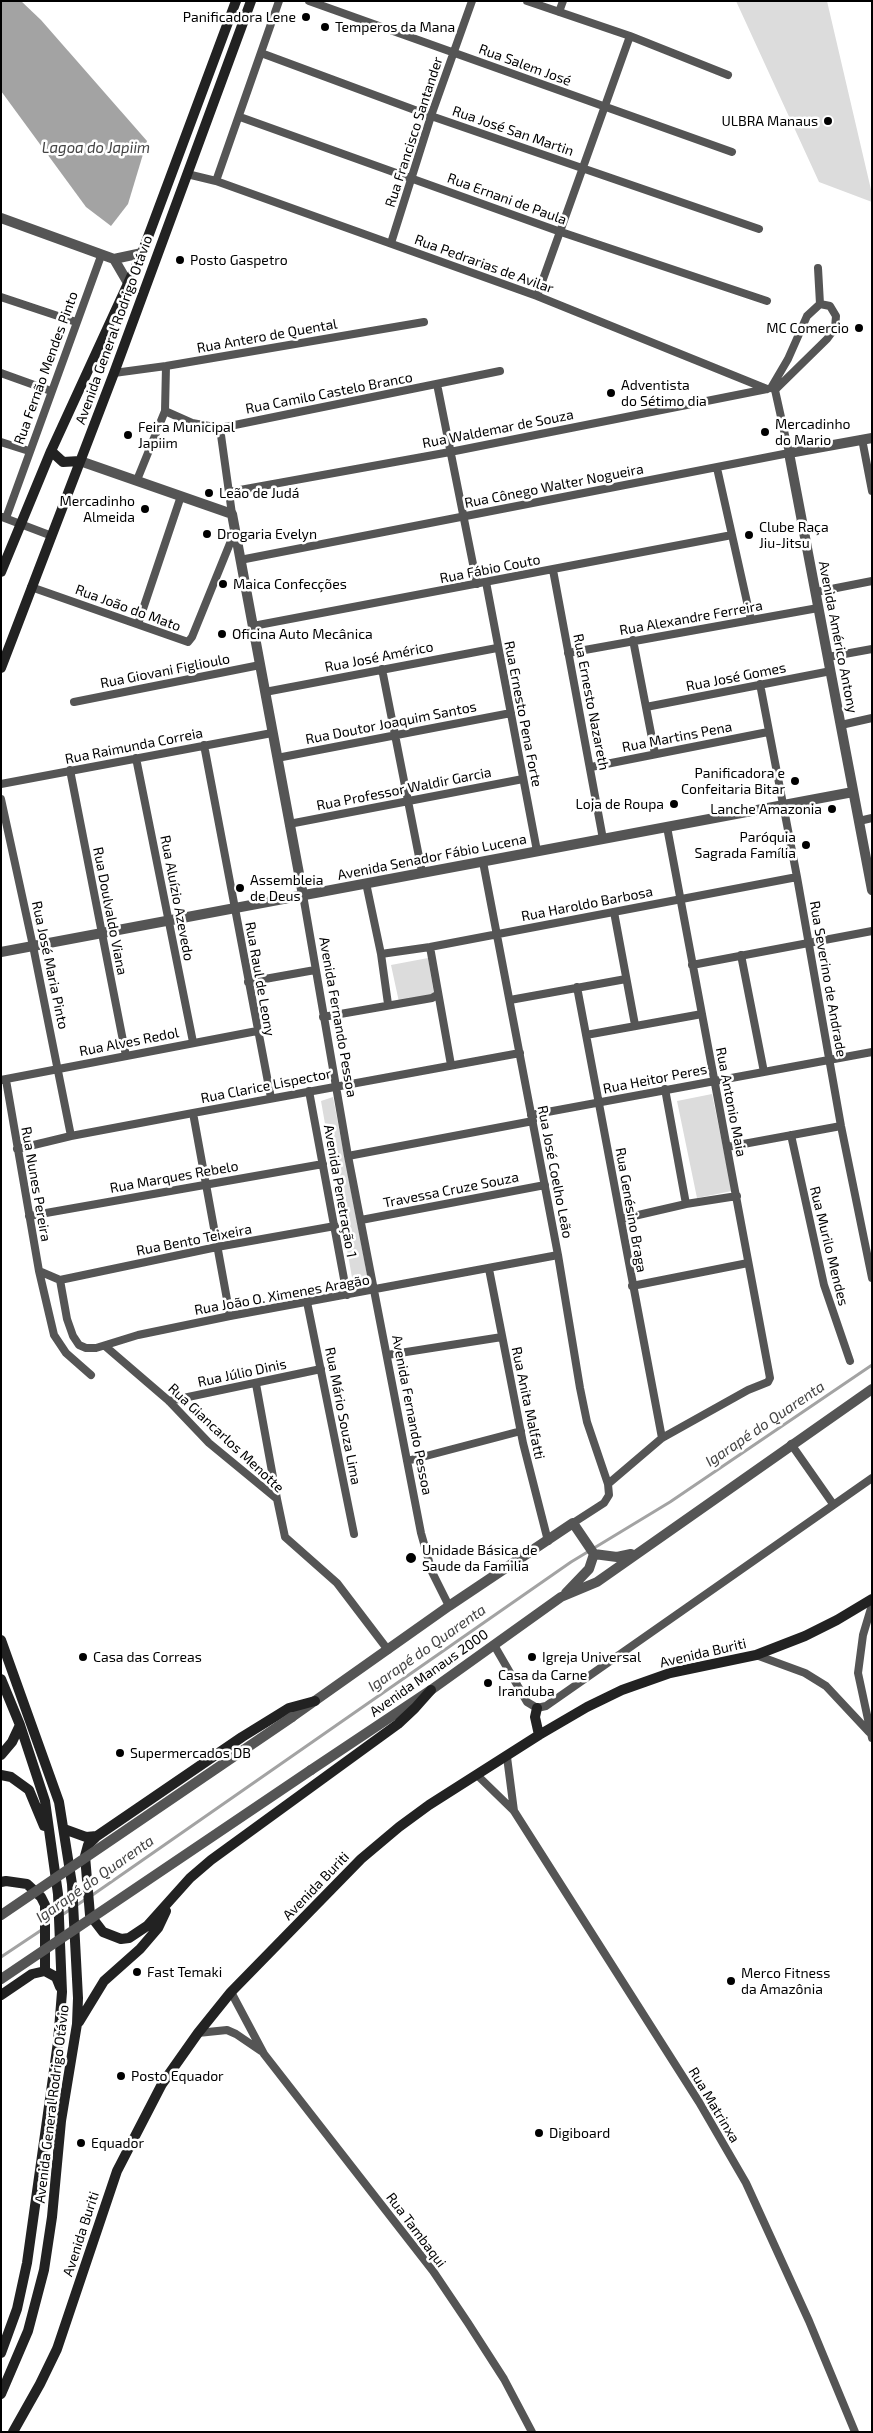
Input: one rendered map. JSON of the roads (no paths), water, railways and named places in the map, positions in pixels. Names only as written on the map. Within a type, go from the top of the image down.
[{"type":"main road","name":"Avenida General Rodrigo Otávio","points":[[1,572],[51,451],[142,253],[236,1]]},
{"type":"main road","name":"Avenida General Rodrigo Otávio","points":[[1,668],[114,373],[250,1]]},
{"type":"main road","points":[[51,451],[63,462],[80,461]]},
{"type":"main road","name":"Avenida Buriti","points":[[13,2432],[57,2349],[117,2171],[162,2084],[198,2033],[232,1992],[361,1859],[429,1805],[540,1735],[622,1690],[670,1673],[756,1655],[805,1636],[872,1599]]},
{"type":"main road","name":"Avenida General Rodrigo Otávio","points":[[1,1640],[55,1787],[64,1829],[72,1884],[75,1923],[77,2024],[61,2121],[52,2217],[44,2270],[28,2331],[1,2394]]},
{"type":"main road","name":"Avenida General Rodrigo Otávio","points":[[1,1679],[20,1725],[40,1783],[58,1894],[62,1992],[58,2042],[27,2263],[17,2309],[1,2352]]},
{"type":"main road","points":[[315,1701],[289,1708],[242,1736],[189,1775],[97,1836],[85,1849],[90,1915],[102,1932],[121,1939],[129,1938],[147,1926],[211,1860],[398,1724],[430,1690]]},
{"type":"main road","points":[[537,1708],[536,1717],[540,1735]]},
{"type":"main road","points":[[1,1755],[12,1742],[20,1725]]},
{"type":"main road","points":[[1,1775],[11,1777],[29,1790],[35,1801],[52,1849]]},
{"type":"main road","points":[[64,1829],[86,1837],[97,1836]]},
{"type":"main road","points":[[1,1882],[26,1884],[36,1891],[44,1905],[45,1971]]},
{"type":"main road","points":[[77,2024],[104,1981],[140,1949],[158,1928],[171,1901]]},
{"type":"main road","points":[[1,1995],[32,1974],[45,1971],[56,1978],[62,1992]]},
{"type":"street","points":[[216,181],[240,117],[279,1]]},
{"type":"street","name":"Rua Salem José","points":[[309,1],[732,152]]},
{"type":"street","name":"Rua Francisco Santander","points":[[391,243],[431,116],[472,1]]},
{"type":"street","points":[[527,1],[630,36],[728,75]]},
{"type":"street","points":[[559,12],[563,1]]},
{"type":"street","points":[[537,296],[558,231],[630,36]]},
{"type":"street","name":"Rua José San Martin","points":[[261,53],[431,116],[759,229]]},
{"type":"street","name":"Rua Ernani de Paula","points":[[240,117],[558,231],[767,301]]},
{"type":"street","name":"Rua Pedrarias de Avilar","points":[[187,174],[216,181],[537,296],[771,389]]},
{"type":"street","points":[[1,218],[114,260],[142,253]]},
{"type":"street","name":"Rua Fernão Mendes Pinto","points":[[4,517],[101,256]]},
{"type":"street","points":[[114,260],[128,283]]},
{"type":"street","points":[[771,389],[788,359],[808,316],[820,304],[818,268]]},
{"type":"street","points":[[1,297],[76,322]]},
{"type":"street","points":[[771,389],[827,339],[835,328],[835,311],[830,306],[820,304]]},
{"type":"street","name":"Rua Antero de Quental","points":[[114,373],[166,366],[424,322]]},
{"type":"street","points":[[137,480],[165,411],[166,366]]},
{"type":"street","name":"Rua Camilo Castelo Branco","points":[[165,411],[192,423],[220,428],[500,371]]},
{"type":"street","points":[[1,373],[51,391]]},
{"type":"street","points":[[437,384],[462,517],[477,584]]},
{"type":"street","name":"Rua Waldemar de Souza","points":[[229,492],[450,452],[771,389]]},
{"type":"street","name":"Avenida Américo Antony","points":[[771,389],[790,453],[852,792],[872,888]]},
{"type":"street","name":"Avenida Fernando Pessoa","points":[[220,428],[234,532],[302,894],[348,1156],[376,1290],[407,1461],[425,1552],[432,1572],[449,1606]]},
{"type":"street","points":[[867,438],[872,491]]},
{"type":"street","name":"Rua Cônego Walter Nogueira","points":[[240,560],[867,438]]},
{"type":"street","points":[[1,442],[29,451]]},
{"type":"street","points":[[80,461],[232,514]]},
{"type":"street","points":[[717,468],[751,620]]},
{"type":"street","points":[[138,624],[181,496]]},
{"type":"street","points":[[4,517],[52,536]]},
{"type":"street","name":"Rua João do Mato","points":[[31,587],[185,642],[190,640],[234,532]]},
{"type":"street","name":"Rua Fábio Couto","points":[[253,626],[732,535]]},
{"type":"street","name":"Rua Ernesto Nazareth","points":[[552,570],[591,767],[603,839]]},
{"type":"street","points":[[816,592],[872,581]]},
{"type":"street","name":"Rua Ernesto Pena Forte","points":[[486,582],[537,851]]},
{"type":"street","name":"Rua Alexandre Ferreira","points":[[568,653],[818,608]]},
{"type":"street","points":[[633,640],[655,754]]},
{"type":"street","name":"Rua José Américo","points":[[265,692],[497,648]]},
{"type":"street","points":[[828,657],[872,649]]},
{"type":"street","name":"Rua Giovani Figlioulo","points":[[74,702],[260,666]]},
{"type":"street","points":[[382,669],[422,872]]},
{"type":"street","name":"Rua José Gomes","points":[[646,707],[831,671]]},
{"type":"street","name":"Rua Severino de Andrade","points":[[760,684],[797,877],[841,1126],[872,1278]]},
{"type":"street","name":"Rua Doutor Joaquim Santos","points":[[277,758],[511,713]]},
{"type":"street","points":[[841,725],[872,718]]},
{"type":"street","name":"Rua Martins Pena","points":[[591,767],[768,732]]},
{"type":"street","name":"Rua Raimunda Correia","points":[[1,784],[272,733]]},
{"type":"street","name":"Rua Raul de Leony","points":[[204,746],[270,1098]]},
{"type":"street","name":"Rua Aluízio Azevedo","points":[[136,758],[193,1042]]},
{"type":"street","name":"Rua Doulvaldo Viana","points":[[70,770],[126,1056]]},
{"type":"street","name":"Rua Professor Waldir Garcia","points":[[289,824],[523,779]]},
{"type":"street","name":"Avenida Senador Fábio Lucena","points":[[1,952],[852,792]]},
{"type":"street","name":"Rua José Maria Pinto","points":[[1,799],[71,1136]]},
{"type":"street","points":[[859,821],[872,818]]},
{"type":"street","name":"Rua Antonio Maia","points":[[662,1438],[748,1390],[768,1382],[770,1374],[667,827]]},
{"type":"street","name":"Rua José Coelho Leão","points":[[483,862],[558,1255],[587,1422],[608,1484]]},
{"type":"street","name":"Rua Haroldo Barbosa","points":[[381,954],[797,877]]},
{"type":"street","points":[[366,883],[381,954],[388,1004]]},
{"type":"street","points":[[614,912],[635,1025]]},
{"type":"street","points":[[692,965],[872,930]]},
{"type":"street","points":[[430,946],[437,995],[451,1065]]},
{"type":"street","points":[[741,955],[764,1072]]},
{"type":"street","points":[[248,982],[315,970]]},
{"type":"street","points":[[510,1000],[626,979]]},
{"type":"street","name":"Rua Genésino Braga","points":[[577,987],[662,1438]]},
{"type":"street","points":[[323,1017],[388,1004],[432,998],[437,995]]},
{"type":"street","points":[[586,1035],[702,1014]]},
{"type":"street","name":"Rua Alves Redol","points":[[3,1080],[257,1031]]},
{"type":"street","name":"Rua Heitor Peres","points":[[348,1156],[532,1118],[599,1102],[872,1052]]},
{"type":"street","name":"Rua Clarice Lispector","points":[[17,1149],[71,1136],[270,1098],[520,1053]]},
{"type":"street","name":"Rua Nunes Pereira","points":[[3,1080],[54,1335],[66,1353],[91,1375]]},
{"type":"street","points":[[665,1089],[686,1204]]},
{"type":"street","name":"Avenida Penetração 1","points":[[309,1091],[347,1295]]},
{"type":"street","points":[[193,1113],[230,1316]]},
{"type":"street","points":[[727,1147],[841,1126]]},
{"type":"street","name":"Rua Murilo Mendes","points":[[791,1135],[824,1285],[850,1361]]},
{"type":"street","name":"Rua Marques Rebelo","points":[[29,1216],[323,1164]]},
{"type":"street","name":"Travessa Cruze Souza","points":[[361,1220],[544,1185]]},
{"type":"street","points":[[621,1219],[686,1204],[737,1196]]},
{"type":"street","name":"Rua Bento Teixeira","points":[[60,1280],[218,1247],[334,1226]]},
{"type":"street","name":"Rua João O. Ximenes Aragão","points":[[60,1280],[66,1319],[79,1345],[86,1348],[105,1346],[123,1339],[230,1316],[558,1255]]},
{"type":"street","points":[[632,1286],[748,1263]]},
{"type":"street","name":"Rua Anita Malfatti","points":[[488,1269],[520,1431],[548,1540]]},
{"type":"street","points":[[40,1271],[60,1280]]},
{"type":"street","name":"Rua Mário Souza Lima","points":[[307,1302],[354,1534]]},
{"type":"street","points":[[387,1355],[502,1337]]},
{"type":"street","name":"Rua Giancarlos Menotte","points":[[105,1346],[169,1400],[209,1443],[276,1499],[285,1537],[337,1583],[388,1650]]},
{"type":"street","name":"Rua Júlio Dinis","points":[[169,1400],[256,1384],[321,1369]]},
{"type":"street","points":[[256,1384],[276,1499]]},
{"type":"street","name":"Avenida Manaus 2000","points":[[1,1979],[430,1690],[561,1597],[597,1582],[791,1444],[872,1389]]},
{"type":"street","points":[[407,1461],[520,1431]]},
{"type":"street","points":[[4,1912],[315,1701],[449,1606],[548,1540],[576,1528],[604,1504],[609,1495],[608,1484],[662,1438]]},
{"type":"street","points":[[791,1444],[833,1504]]},
{"type":"street","points":[[494,1645],[527,1702],[537,1708],[546,1706],[872,1478]]},
{"type":"street","points":[[576,1528],[593,1552],[617,1557],[636,1553]]},
{"type":"street","points":[[561,1597],[589,1569],[593,1552]]},
{"type":"street","points":[[870,1735],[858,1673],[862,1636],[872,1605]]},
{"type":"street","points":[[756,1655],[805,1672],[826,1686],[870,1735]]},
{"type":"street","name":"Rua Matrinxa","points":[[507,1757],[514,1811]]},
{"type":"street","name":"Rua Matrinxa","points":[[477,1775],[514,1811],[700,2102],[746,2183],[809,2321],[854,2431]]},
{"type":"street","name":"Rua Tambaqui","points":[[232,1992],[264,2054],[433,2272],[504,2379],[532,2432]]},
{"type":"street","name":"Rua Tambaqui","points":[[198,2033],[227,2030],[236,2034],[264,2054]]},
{"type":"water","name":"Lagoa do Japiim","points":[[1,1],[21,1],[41,20],[147,141],[128,204],[111,226],[86,207],[1,91]]},
{"type":"waterway","name":"Igarapé do Quarenta","points":[[91,1896],[571,1562],[670,1502],[872,1365]]},
{"type":"waterway","name":"Igarapé do Quarenta","points":[[62,1915],[86,1899]]},
{"type":"waterway","name":"Igarapé do Quarenta","points":[[1,1957],[43,1929]]},
{"type":"place","name":"Panificadora Lene","points":[[306,17]]},
{"type":"place","name":"Temperos da Mana","points":[[325,27]]},
{"type":"place","name":"ULBRA Manaus","points":[[828,121]]},
{"type":"place","name":"Posto Gaspetro","points":[[180,260]]},
{"type":"place","name":"MC Comercio","points":[[859,328]]},
{"type":"place","name":"Adventista do Sétimo dia","points":[[611,393]]},
{"type":"place","name":"Mercadinho do Mario","points":[[765,432]]},
{"type":"place","name":"Feira Municipal Japiim","points":[[128,435]]},
{"type":"place","name":"Leão de Judá","points":[[209,493]]},
{"type":"place","name":"Mercadinho Almeida","points":[[145,509]]},
{"type":"place","name":"Drogaria Evelyn","points":[[207,534]]},
{"type":"place","name":"Clube Raça Jiu-Jitsu","points":[[749,535]]},
{"type":"place","name":"Maica Confecções","points":[[223,584]]},
{"type":"place","name":"Oficina Auto Mecânica","points":[[222,634]]},
{"type":"place","name":"Panificadora e Confeitaria Bitar","points":[[795,781]]},
{"type":"place","name":"Loja de Roupa","points":[[674,804]]},
{"type":"place","name":"Lanche Amazonia","points":[[832,809]]},
{"type":"place","name":"Paróquia Sagrada Família","points":[[806,845]]},
{"type":"place","name":"Assembleia de Deus","points":[[240,888]]},
{"type":"place","name":"Unidade Básica de Saude da Familia","points":[[411,1558]]},
{"type":"place","name":"Casa das Correas","points":[[83,1657]]},
{"type":"place","name":"Igreja Universal","points":[[532,1657]]},
{"type":"place","name":"Casa da Carne Iranduba","points":[[488,1683]]},
{"type":"place","name":"Supermercados DB","points":[[120,1753]]},
{"type":"place","name":"Fast Temaki","points":[[137,1972]]},
{"type":"place","name":"Merco Fitness da Amazônia","points":[[731,1981]]},
{"type":"place","name":"Posto Equador","points":[[121,2076]]},
{"type":"place","name":"Digiboard","points":[[539,2133]]},
{"type":"place","name":"Equador","points":[[81,2143]]}]
